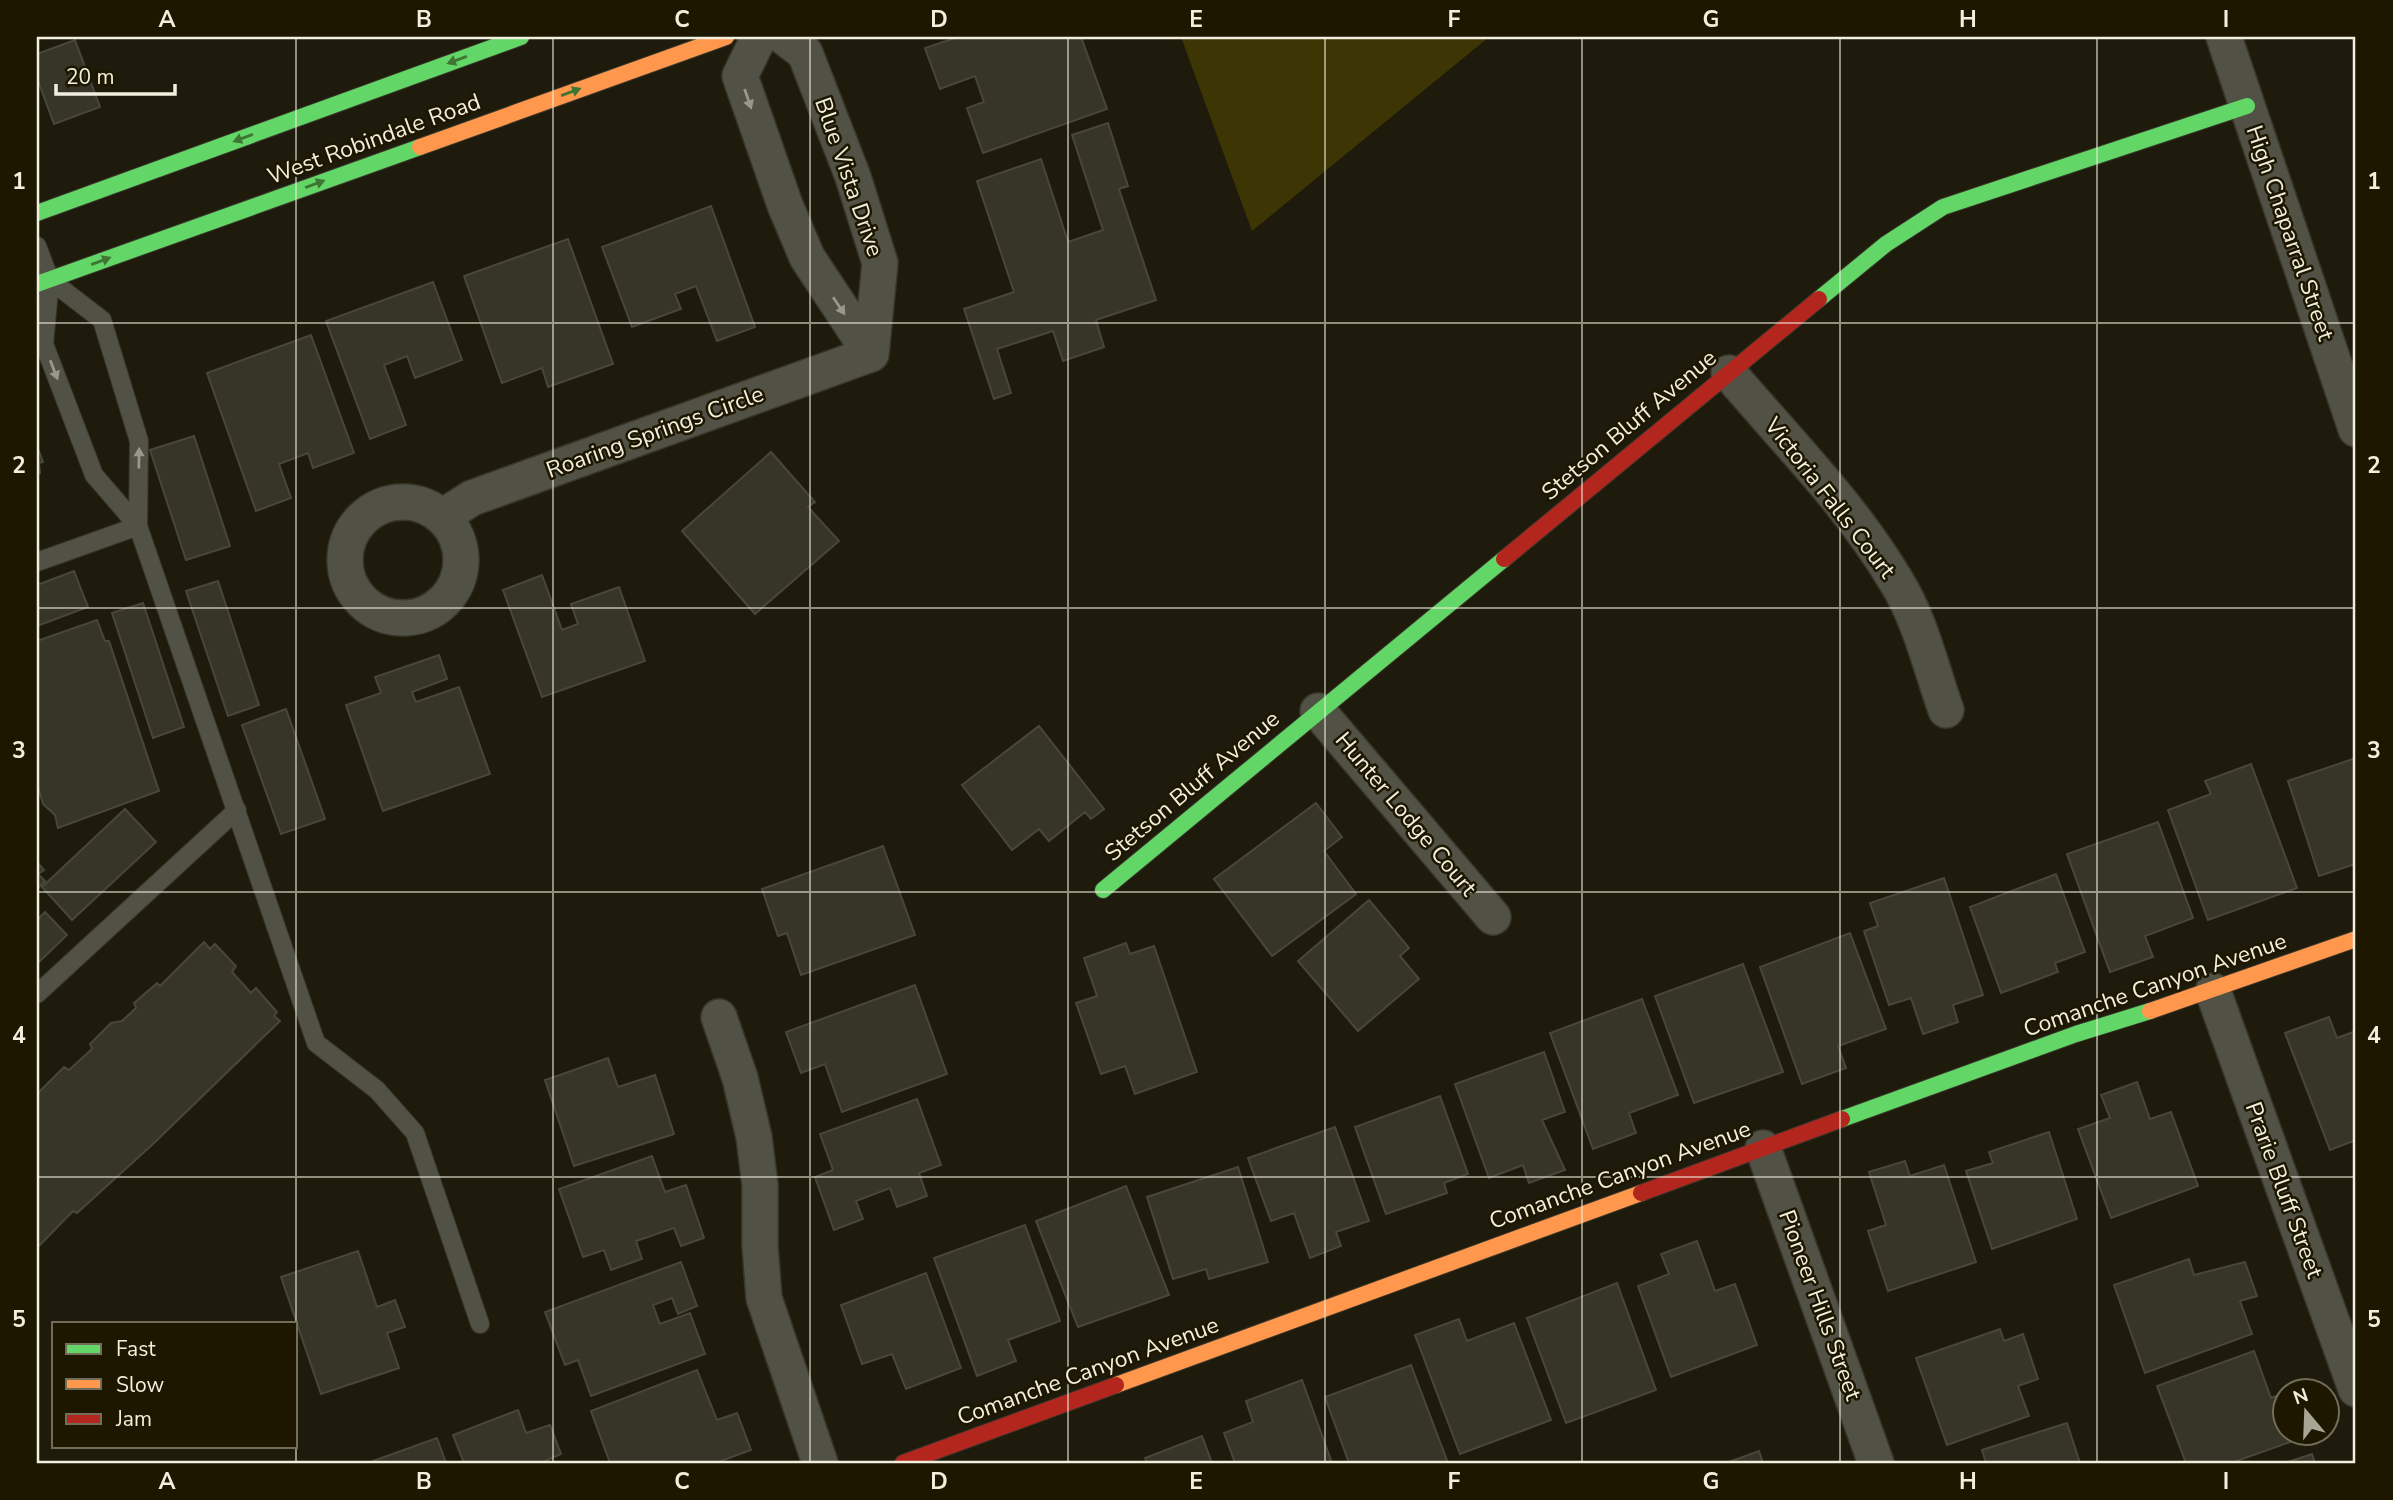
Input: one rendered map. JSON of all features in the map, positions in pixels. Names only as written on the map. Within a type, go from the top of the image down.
[{"type":"street","name":"West Robindale Road","points":[[37,213],[521,37]]},
{"type":"street","name":"West Robindale Road","points":[[43,282],[726,37]]},
{"type":"street","points":[[759,37],[740,76],[785,205],[807,257],[871,354]]},
{"type":"street","name":"Blue Vista Drive","points":[[785,37],[805,53],[853,177],[880,263],[871,354]]},
{"type":"street","name":"High Chaparral Street","points":[[2224,37],[2356,429]]},
{"type":"street","name":"Stetson Bluff Avenue","points":[[1103,890],[1886,244],[1943,207],[2247,106]]},
{"type":"street","name":"Roaring Springs Circle","points":[[442,517],[472,498],[871,354]]},
{"type":"street","name":"Victoria Falls Court","points":[[1729,373],[1861,529],[1898,582],[1919,631],[1946,710]]},
{"type":"street","name":"Hunter Lodge Court","points":[[1318,711],[1493,917]]},
{"type":"street","name":"Comanche Canyon Avenue","points":[[903,1463],[2076,1034],[2213,991],[2356,939]]},
{"type":"street","name":"Prarie Bluff Street","points":[[2213,991],[2356,1389]]},
{"type":"street","points":[[719,1017],[740,1078],[754,1137],[760,1185],[760,1246],[764,1298],[820,1463]]},
{"type":"street","name":"Pioneer Hills Street","points":[[1763,1148],[1876,1463]]},
{"type":"lane","points":[[37,246],[43,282],[44,344],[94,475],[138,526]]},
{"type":"lane","points":[[43,282],[102,320],[139,441],[138,526],[316,1043],[377,1090],[415,1133],[480,1324]]},
{"type":"lane","points":[[37,562],[138,526]]},
{"type":"lane","points":[[37,994],[237,810]]},
{"type":"shaded area","points":[[1181,37],[1489,37],[1252,231]]},
{"type":"building","points":[[958,37],[1081,37],[1107,109],[983,153],[967,108],[984,102],[975,76],[940,89],[925,48]]},
{"type":"building","points":[[75,40],[100,107],[54,124],[37,78],[37,54]]},
{"type":"building","points":[[1108,123],[1128,186],[1119,189],[1156,300],[1096,320],[1104,347],[1063,361],[1053,331],[997,349],[1011,393],[994,399],[964,309],[1014,292],[977,181],[1041,159],[1068,242],[1103,230],[1072,135]]},
{"type":"building","points":[[711,206],[755,327],[717,341],[696,286],[675,294],[681,309],[632,327],[602,247]]},
{"type":"building","points":[[568,239],[613,364],[548,387],[542,368],[502,383],[464,276]]},
{"type":"building","points":[[433,282],[462,360],[415,378],[407,356],[384,365],[406,425],[370,439],[326,321]]},
{"type":"building","points":[[311,335],[354,453],[313,468],[308,453],[279,464],[291,498],[256,511],[207,373]]},
{"type":"building","points":[[194,436],[230,546],[186,560],[150,450]]},
{"type":"building","points":[[37,446],[43,462],[39,463],[40,473],[37,474]]},
{"type":"building","points":[[771,452],[815,502],[808,507],[839,541],[755,614],[682,531]]},
{"type":"building","points":[[74,571],[88,607],[37,626],[37,585]]},
{"type":"building","points":[[542,575],[562,630],[578,624],[571,604],[619,587],[645,661],[542,697],[503,590]]},
{"type":"building","points":[[218,581],[259,705],[228,716],[186,591]]},
{"type":"building","points":[[143,603],[184,727],[153,738],[112,613]]},
{"type":"building","points":[[97,620],[105,641],[109,641],[159,791],[58,828],[55,815],[43,804],[37,783],[37,641]]},
{"type":"building","points":[[439,655],[447,679],[412,692],[416,702],[459,687],[490,774],[383,811],[346,705],[381,693],[375,677]]},
{"type":"building","points":[[286,709],[325,819],[281,834],[242,725]]},
{"type":"building","points":[[1039,726],[1104,809],[1091,819],[1085,812],[1049,841],[1039,829],[1012,850],[962,785]]},
{"type":"building","points":[[2356,758],[2356,869],[2355,864],[2319,876],[2288,781]]},
{"type":"building","points":[[2251,764],[2297,888],[2208,920],[2168,810],[2211,794],[2205,781]]},
{"type":"building","points":[[1316,803],[1342,837],[1324,851],[1356,894],[1272,956],[1214,879]]},
{"type":"building","points":[[125,809],[156,842],[72,920],[42,887]]},
{"type":"building","points":[[2158,822],[2193,918],[2145,936],[2153,957],[2110,972],[2067,854]]},
{"type":"building","points":[[883,846],[915,935],[801,975],[787,933],[778,936],[762,889]]},
{"type":"building","points":[[37,862],[44,870],[38,874],[45,881],[37,889]]},
{"type":"building","points":[[2056,874],[2085,952],[2055,963],[2058,972],[2001,993],[1970,907]]},
{"type":"building","points":[[1944,878],[1983,995],[1953,1005],[1958,1022],[1923,1034],[1911,998],[1889,1005],[1864,931],[1878,926],[1870,903]]},
{"type":"building","points":[[1369,900],[1409,948],[1400,956],[1419,979],[1358,1031],[1298,961]]},
{"type":"building","points":[[45,912],[67,935],[37,964],[37,920]]},
{"type":"building","points":[[1850,933],[1886,1029],[1838,1046],[1846,1068],[1802,1084],[1760,967]]},
{"type":"building","points":[[204,942],[210,949],[215,944],[236,966],[232,972],[251,993],[256,988],[277,1012],[274,1016],[280,1021],[153,1144],[77,1213],[73,1211],[37,1248],[38,1093],[64,1067],[69,1070],[92,1049],[90,1044],[111,1023],[122,1021],[136,1008],[134,1003],[157,983],[160,986]]},
{"type":"building","points":[[1126,943],[1130,954],[1154,946],[1197,1072],[1135,1094],[1125,1066],[1101,1074],[1076,1003],[1097,996],[1084,958]]},
{"type":"building","points":[[1743,964],[1783,1072],[1694,1103],[1655,996]]},
{"type":"building","points":[[915,985],[947,1074],[842,1112],[825,1064],[801,1073],[786,1032]]},
{"type":"building","points":[[1642,999],[1678,1095],[1629,1113],[1636,1133],[1593,1149],[1550,1033]]},
{"type":"building","points":[[2329,1017],[2337,1038],[2356,1031],[2356,1140],[2330,1150],[2285,1033]]},
{"type":"building","points":[[1544,1052],[1565,1112],[1542,1120],[1565,1170],[1529,1183],[1523,1165],[1489,1178],[1455,1084]]},
{"type":"building","points":[[608,1058],[618,1087],[655,1075],[674,1134],[574,1166],[545,1080]]},
{"type":"building","points":[[2137,1082],[2150,1119],[2171,1112],[2198,1186],[2111,1218],[2078,1129],[2110,1118],[2101,1095]]},
{"type":"building","points":[[1440,1096],[1468,1174],[1444,1183],[1447,1193],[1386,1214],[1355,1127]]},
{"type":"building","points":[[917,1099],[941,1165],[919,1173],[927,1196],[897,1207],[890,1188],[856,1201],[863,1219],[834,1230],[815,1177],[833,1170],[820,1134]]},
{"type":"building","points":[[1335,1127],[1369,1221],[1336,1232],[1341,1246],[1310,1258],[1294,1213],[1271,1221],[1248,1158]]},
{"type":"building","points":[[2049,1132],[2077,1219],[1992,1249],[1966,1171],[1993,1163],[1989,1152]]},
{"type":"building","points":[[652,1156],[665,1192],[686,1185],[704,1238],[681,1246],[674,1228],[636,1241],[642,1259],[611,1270],[604,1250],[583,1257],[559,1189]]},
{"type":"building","points":[[1905,1161],[1910,1176],[1944,1165],[1976,1262],[1888,1291],[1868,1231],[1886,1225],[1869,1172]]},
{"type":"building","points":[[1238,1167],[1268,1262],[1209,1279],[1206,1269],[1173,1279],[1147,1197]]},
{"type":"building","points":[[1126,1186],[1169,1295],[1078,1327],[1036,1221]]},
{"type":"building","points":[[1025,1225],[1060,1321],[1008,1340],[1016,1361],[977,1376],[934,1258]]},
{"type":"building","points":[[1697,1241],[1715,1291],[1735,1284],[1757,1345],[1671,1377],[1638,1286],[1669,1274],[1661,1254]]},
{"type":"building","points":[[358,1251],[377,1307],[395,1300],[405,1327],[387,1333],[399,1368],[321,1394],[281,1277]]},
{"type":"building","points":[[2189,1259],[2194,1275],[2245,1262],[2257,1296],[2240,1301],[2252,1334],[2145,1373],[2114,1285]]},
{"type":"building","points":[[681,1262],[697,1306],[678,1314],[672,1298],[653,1305],[660,1324],[690,1313],[705,1354],[591,1396],[578,1360],[565,1365],[545,1312]]},
{"type":"building","points":[[926,1273],[961,1368],[906,1389],[892,1354],[862,1364],[841,1305]]},
{"type":"building","points":[[1617,1283],[1656,1390],[1566,1423],[1527,1318]]},
{"type":"building","points":[[1459,1319],[1467,1341],[1514,1323],[1551,1420],[1460,1454],[1415,1335]]},
{"type":"building","points":[[2000,1329],[2004,1341],[2023,1334],[2038,1379],[2018,1386],[2029,1416],[1947,1445],[1916,1358]]},
{"type":"building","points":[[2254,1351],[2270,1395],[2270,1448],[2273,1448],[2231,1463],[2186,1463],[2157,1386]]},
{"type":"building","points":[[1411,1365],[1448,1463],[1349,1463],[1325,1397]]},
{"type":"building","points":[[697,1370],[717,1420],[737,1413],[751,1450],[716,1463],[610,1463],[591,1411]]},
{"type":"building","points":[[1302,1380],[1332,1463],[1235,1463],[1224,1433],[1253,1422],[1246,1401]]},
{"type":"building","points":[[518,1410],[526,1433],[550,1425],[561,1454],[541,1463],[464,1463],[453,1435]]},
{"type":"building","points":[[2067,1423],[2080,1463],[1986,1463],[1982,1450]]},
{"type":"building","points":[[1202,1436],[1212,1463],[1147,1463],[1145,1458]]},
{"type":"building","points":[[437,1438],[446,1463],[373,1463],[373,1461]]},
{"type":"building","points":[[1759,1451],[1763,1463],[1726,1463]]},
{"type":"building","points":[[2312,1454],[2315,1463],[2285,1463]]},
{"type":"traffic: fast","points":[[37,213],[521,37]]},
{"type":"traffic: fast","points":[[1819,299],[1886,244],[1943,207],[2247,106]]},
{"type":"traffic: fast","points":[[37,284],[420,147]]},
{"type":"traffic: fast","points":[[1103,890],[1504,559]]},
{"type":"traffic: fast","points":[[1842,1119],[2076,1034],[2150,1011]]},
{"type":"traffic: slow","points":[[420,147],[726,37]]},
{"type":"traffic: slow","points":[[2150,1011],[2356,939]]},
{"type":"traffic: slow","points":[[1116,1385],[1641,1193]]},
{"type":"traffic: jam","points":[[1504,559],[1819,299]]},
{"type":"traffic: jam","points":[[1641,1193],[1842,1119]]},
{"type":"traffic: jam","points":[[903,1463],[1116,1385]]}]
